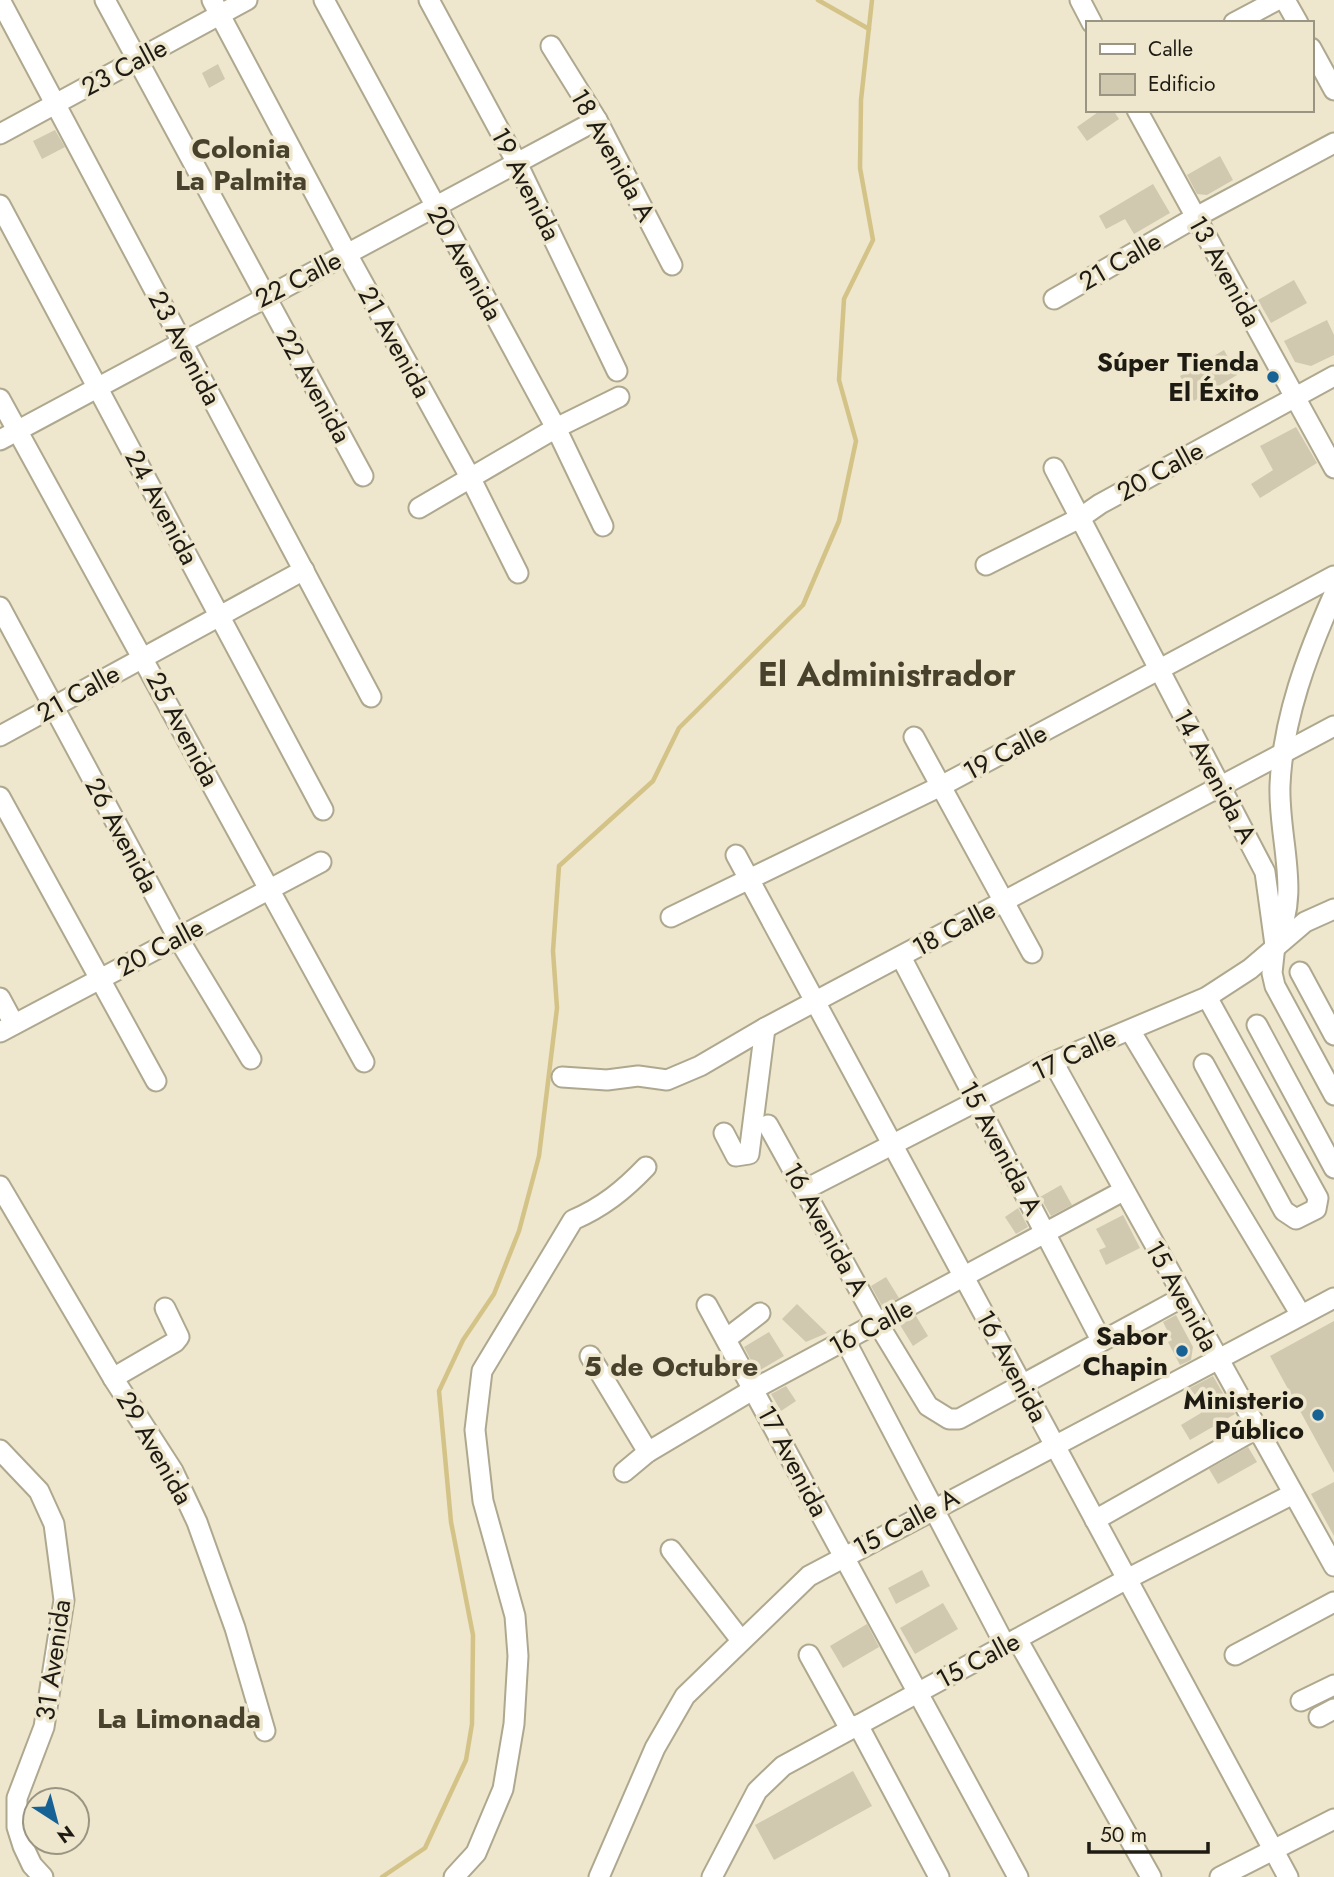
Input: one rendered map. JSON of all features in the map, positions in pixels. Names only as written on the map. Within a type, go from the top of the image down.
[{"type":"street","name":"23 Avenida","points":[[0,0],[371,696]]},
{"type":"street","name":"22 Avenida","points":[[105,0],[363,476]]},
{"type":"street","name":"23 Calle","points":[[0,134],[137,59],[216,7],[247,0]]},
{"type":"street","name":"20 Avenida","points":[[324,0],[556,428],[603,526]]},
{"type":"street","name":"19 Avenida","points":[[429,0],[517,163],[617,371]]},
{"type":"street","points":[[1080,0],[1091,21]]},
{"type":"street","points":[[1238,21],[1277,0]]},
{"type":"street","points":[[1285,0],[1297,21]]},
{"type":"street","name":"21 Avenida","points":[[216,7],[346,254],[470,477],[518,573]]},
{"type":"street","name":"18 Avenida A","points":[[551,46],[597,120],[672,265]]},
{"type":"street","points":[[1313,52],[1334,90]]},
{"type":"street","name":"13 Avenida","points":[[1138,112],[1334,468]]},
{"type":"street","name":"22 Calle","points":[[9,436],[264,296],[597,120]]},
{"type":"street","name":"21 Calle","points":[[1054,299],[1196,217],[1334,143]]},
{"type":"street","name":"24 Avenida","points":[[0,205],[323,810]]},
{"type":"street","name":"20 Calle","points":[[986,565],[1080,518],[1334,376]]},
{"type":"street","points":[[419,508],[556,428],[619,397]]},
{"type":"street","name":"25 Avenida","points":[[0,398],[9,436],[144,657],[364,1062]]},
{"type":"street","name":"14 Avenida A","points":[[1054,468],[1265,872],[1275,948],[1272,973],[1275,986],[1334,1095]]},
{"type":"street","name":"21 Calle","points":[[0,736],[303,570]]},
{"type":"street","name":"19 Calle","points":[[671,917],[941,786],[1334,576]]},
{"type":"street","points":[[1275,948],[1286,924],[1289,903],[1281,821],[1283,754],[1295,696],[1334,594]]},
{"type":"street","name":"26 Avenida","points":[[0,607],[178,938],[251,1059]]},
{"type":"street","name":"18 Calle","points":[[562,1077],[607,1080],[638,1076],[667,1080],[700,1066],[765,1028],[1334,726]]},
{"type":"street","points":[[914,737],[1032,953]]},
{"type":"street","points":[[0,797],[156,1081]]},
{"type":"street","name":"16 Avenida","points":[[736,855],[1288,1877]]},
{"type":"street","name":"20 Calle","points":[[7,1028],[321,863]]},
{"type":"street","name":"17 Calle","points":[[806,1189],[1053,1062],[1208,997],[1306,922],[1334,909]]},
{"type":"street","name":"15 Avenida A","points":[[901,957],[1101,1340]]},
{"type":"street","points":[[1300,972],[1334,1035]]},
{"type":"street","points":[[1204,1065],[1290,1217],[1296,1219],[1316,1209],[1319,1203],[1310,1183],[1208,997]]},
{"type":"street","points":[[0,998],[7,1028]]},
{"type":"street","points":[[1257,1025],[1334,1169],[1310,1183]]},
{"type":"street","name":"16 Avenida A","points":[[724,1133],[736,1156],[749,1154],[765,1028]]},
{"type":"street","points":[[1134,1037],[1280,1282],[1297,1317]]},
{"type":"street","name":"15 Avenida","points":[[1053,1062],[1334,1566]]},
{"type":"street","name":"16 Avenida A","points":[[768,1125],[806,1189],[877,1322],[928,1406],[949,1419],[960,1419],[1022,1385]]},
{"type":"street","points":[[454,1877],[476,1853],[503,1789],[514,1724],[518,1656],[515,1616],[484,1501],[475,1430],[482,1371],[573,1220],[596,1210],[623,1191],[646,1167]]},
{"type":"street","name":"29 Avenida","points":[[0,1185],[113,1378],[167,1460],[197,1522],[234,1628],[265,1731]]},
{"type":"street","name":"16 Calle","points":[[624,1472],[648,1452],[754,1389],[1123,1191]]},
{"type":"street","points":[[1022,1385],[1183,1297]]},
{"type":"street","name":"15 Calle A","points":[[599,1877],[670,1718],[685,1696],[740,1639],[809,1576],[844,1555],[1334,1298]]},
{"type":"street","name":"17 Avenida","points":[[707,1305],[1018,1877]]},
{"type":"street","points":[[113,1378],[175,1342],[179,1337],[165,1308]]},
{"type":"street","points":[[726,1339],[760,1313]]},
{"type":"street","points":[[845,1340],[933,1508],[1151,1877]]},
{"type":"street","points":[[590,1356],[648,1452]]},
{"type":"street","points":[[1095,1520],[1256,1429]]},
{"type":"street","name":"31 Avenida","points":[[0,1450],[39,1490],[54,1524],[64,1600],[44,1727],[17,1798],[17,1827],[23,1846],[32,1865],[43,1877]]},
{"type":"street","name":"15 Calle","points":[[712,1877],[757,1791],[768,1777],[783,1766],[1127,1579],[1293,1494]]},
{"type":"street","points":[[671,1550],[740,1639]]},
{"type":"street","points":[[1235,1655],[1334,1602]]},
{"type":"street","points":[[809,1655],[854,1727],[939,1877]]},
{"type":"street","points":[[1301,1701],[1334,1685]]},
{"type":"street","points":[[1220,1877],[1334,1819]]},
{"type":"building","points":[[218,64],[225,79],[209,88],[202,73]]},
{"type":"building","points":[[1098,112],[1114,112],[1119,119],[1087,141],[1077,127]]},
{"type":"building","points":[[55,130],[65,147],[42,159],[33,141]]},
{"type":"building","points":[[1220,156],[1233,180],[1207,195],[1197,194],[1187,175]]},
{"type":"building","points":[[1153,184],[1170,213],[1134,234],[1125,219],[1106,229],[1099,216]]},
{"type":"building","points":[[1294,280],[1307,303],[1271,323],[1258,300]]},
{"type":"building","name":"Súper Tienda El Éxito","points":[[1327,320],[1334,335],[1334,355],[1311,366],[1295,362],[1284,341]]},
{"type":"building","points":[[1224,350],[1237,375],[1194,401],[1180,376]]},
{"type":"building","points":[[1296,427],[1317,463],[1260,498],[1251,484],[1273,470],[1260,446]]},
{"type":"building","points":[[1061,1185],[1072,1205],[1051,1216],[1040,1197]]},
{"type":"building","points":[[1018,1208],[1028,1227],[1016,1234],[1005,1217]]},
{"type":"building","points":[[1123,1215],[1140,1248],[1106,1265],[1099,1250],[1106,1247],[1096,1229]]},
{"type":"building","points":[[886,1277],[899,1298],[882,1306],[871,1286]]},
{"type":"building","points":[[797,1304],[827,1333],[806,1342],[785,1322],[782,1319]]},
{"type":"building","points":[[1176,1315],[1193,1347],[1191,1360],[1180,1365],[1168,1342],[1172,1340],[1163,1322]]},
{"type":"building","points":[[916,1316],[928,1336],[913,1346],[900,1325]]},
{"type":"building","name":"Ministerio Público","points":[[1334,1321],[1334,1473],[1270,1356]]},
{"type":"building","points":[[769,1332],[784,1356],[757,1372],[744,1347]]},
{"type":"building","points":[[1213,1376],[1235,1414],[1190,1440],[1181,1425],[1201,1413],[1188,1389]]},
{"type":"building","points":[[786,1386],[796,1401],[781,1411],[771,1394]]},
{"type":"building","points":[[1248,1447],[1257,1462],[1218,1484],[1209,1469]]},
{"type":"building","name":"Ministerio Público","points":[[1334,1482],[1334,1536],[1311,1494]]},
{"type":"building","points":[[922,1570],[930,1586],[896,1604],[888,1588]]},
{"type":"building","points":[[943,1603],[958,1629],[915,1654],[900,1628]]},
{"type":"building","points":[[867,1624],[879,1647],[843,1668],[830,1646]]},
{"type":"building","points":[[853,1771],[872,1806],[774,1860],[755,1825]]},
{"type":"waterway","points":[[818,0],[869,29]]},
{"type":"waterway","points":[[382,1877],[425,1848],[466,1760],[472,1724],[473,1635],[451,1522],[439,1391],[463,1340],[494,1294],[519,1231],[539,1156],[557,1008],[553,951],[559,866],[653,781],[679,728],[803,605],[839,521],[856,441],[839,380],[844,299],[873,240],[860,168],[861,100],[872,0]]},
{"type":"place","name":"Súper Tienda El Éxito","points":[[1273,377]]},
{"type":"place","name":"Sabor Chapin","points":[[1182,1351]]},
{"type":"place","name":"Ministerio Público","points":[[1318,1415]]},
{"type":"district","name":"Colonia La Palmita","points":[[241,164]]},
{"type":"district","name":"El Administrador","points":[[887,674]]},
{"type":"district","name":"5 de Octubre","points":[[671,1366]]},
{"type":"district","name":"La Limonada","points":[[179,1718]]}]
